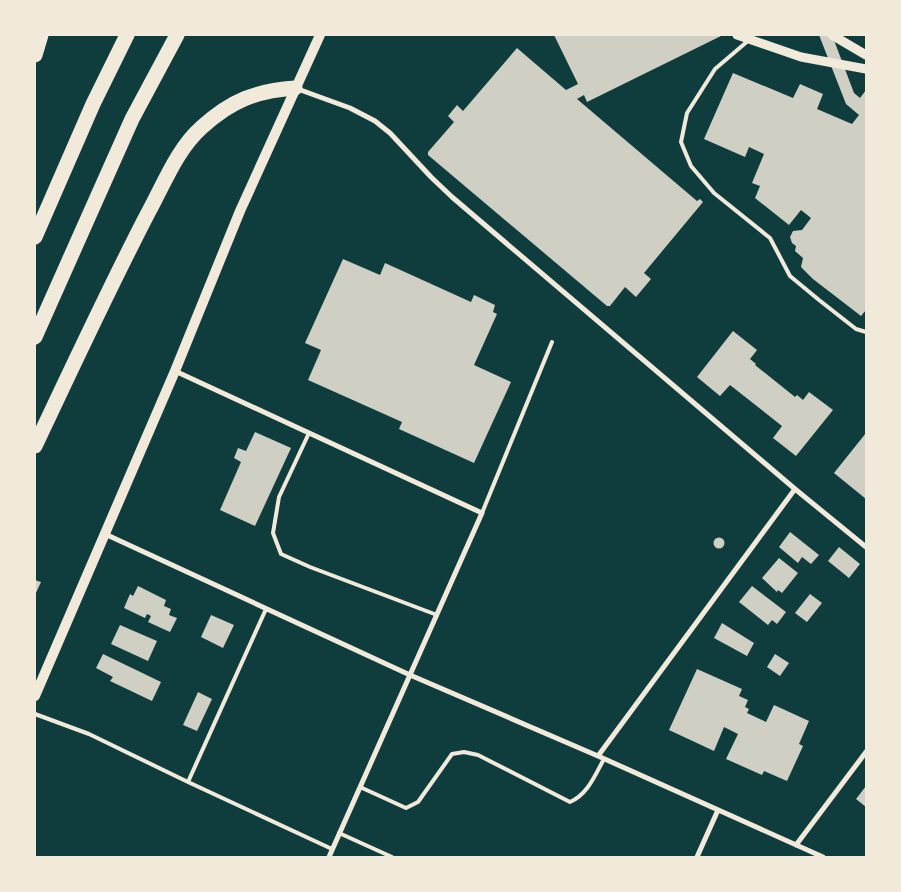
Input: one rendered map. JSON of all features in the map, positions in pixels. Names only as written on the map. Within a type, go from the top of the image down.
[{"type":"highway","points":[[35,55],[41,35]]},
{"type":"highway","points":[[35,232],[85,106],[118,35]]},
{"type":"highway","points":[[35,237],[93,104],[127,35]]},
{"type":"highway","points":[[35,337],[132,119],[178,35]]},
{"type":"highway","points":[[132,119],[186,35]]},
{"type":"highway","points":[[35,446],[122,263],[171,170],[190,139],[213,118],[246,97],[269,90],[295,88]]},
{"type":"main road","points":[[35,696],[175,371],[240,211],[309,57],[321,35]]},
{"type":"street","points":[[737,35],[812,59],[866,69]]},
{"type":"street","points":[[832,35],[866,55]]},
{"type":"street","points":[[295,88],[350,108],[375,120],[452,197],[795,489],[866,547]]},
{"type":"street","points":[[175,371],[482,513],[329,857]]},
{"type":"street","points":[[598,756],[795,489]]},
{"type":"street","points":[[105,534],[410,675],[598,756],[823,857]]},
{"type":"street","points":[[796,845],[866,752]]},
{"type":"street","points":[[697,857],[718,810]]},
{"type":"lane","points":[[750,39],[715,69],[687,114],[681,142],[691,166],[714,193],[770,238],[790,276],[856,329],[866,332]]},
{"type":"lane","points":[[482,513],[552,342]]},
{"type":"lane","points":[[309,433],[279,497],[273,533],[281,554],[310,567],[437,615]]},
{"type":"lane","points":[[188,782],[266,609]]},
{"type":"lane","points":[[35,714],[89,734],[332,849]]},
{"type":"lane","points":[[360,787],[406,808],[418,802],[452,754],[464,752],[478,755],[570,802],[580,798],[604,759]]},
{"type":"lane","points":[[339,833],[392,857]]},
{"type":"building","points":[[554,35],[723,35],[587,102],[584,95],[577,99],[697,201],[700,199],[703,202],[644,273],[651,279],[636,297],[625,287],[610,306],[607,306],[428,155],[428,152],[454,122],[448,116],[457,105],[463,111],[517,48],[566,90],[578,84]]},
{"type":"building","points":[[819,35],[832,35],[854,93],[860,98],[866,90],[866,310],[861,316],[813,279],[801,267],[803,258],[795,251],[796,246],[792,243],[790,237],[793,231],[802,230],[811,218],[801,210],[789,225],[755,198],[760,186],[752,183],[764,154],[749,147],[745,157],[704,139],[733,73],[793,98],[800,84],[823,94],[817,109],[852,124],[859,115],[846,104]]},
{"type":"building","points":[[343,259],[380,275],[385,263],[471,302],[474,295],[495,305],[493,312],[497,314],[474,365],[511,382],[474,463],[399,429],[402,422],[308,380],[321,350],[305,343]]},
{"type":"building","points":[[733,331],[757,350],[750,359],[755,365],[795,397],[797,395],[803,400],[809,392],[833,410],[796,456],[773,438],[782,426],[730,385],[720,396],[697,377]]},
{"type":"building","points":[[255,432],[291,448],[255,526],[220,510],[241,462],[234,458],[238,448],[246,451]]},
{"type":"building","points":[[866,433],[866,499],[834,473]]},
{"type":"building","points":[[790,532],[819,555],[811,564],[802,557],[798,563],[779,547]]},
{"type":"building","points":[[717,538],[721,538],[724,543],[723,547],[717,548],[714,545],[714,541]]},
{"type":"building","points":[[839,547],[860,564],[849,578],[828,561]]},
{"type":"building","points":[[779,558],[798,573],[782,593],[778,590],[777,592],[762,578]]},
{"type":"building","points":[[35,580],[41,582],[35,595]]},
{"type":"building","points":[[138,586],[166,600],[164,606],[171,609],[169,615],[177,618],[170,632],[148,622],[151,616],[147,614],[145,618],[124,608],[130,594],[133,596]]},
{"type":"building","points":[[752,586],[786,612],[777,624],[772,620],[768,625],[739,602]]},
{"type":"building","points":[[810,594],[822,603],[807,622],[795,613]]},
{"type":"building","points":[[211,615],[234,625],[223,648],[201,637]]},
{"type":"building","points":[[722,623],[754,643],[747,656],[714,638]]},
{"type":"building","points":[[120,625],[157,641],[148,661],[111,644]]},
{"type":"building","points":[[103,654],[161,682],[152,701],[110,681],[113,677],[96,668]]},
{"type":"building","points":[[775,654],[789,663],[780,676],[767,667]]},
{"type":"building","points":[[697,669],[742,689],[739,696],[748,700],[745,707],[749,709],[747,713],[766,722],[774,705],[809,721],[799,744],[803,746],[787,781],[764,771],[762,775],[726,759],[738,734],[724,727],[714,751],[669,730]]},
{"type":"building","points":[[198,692],[212,699],[197,731],[183,725]]},
{"type":"building","points":[[866,786],[866,807],[856,799]]}]
